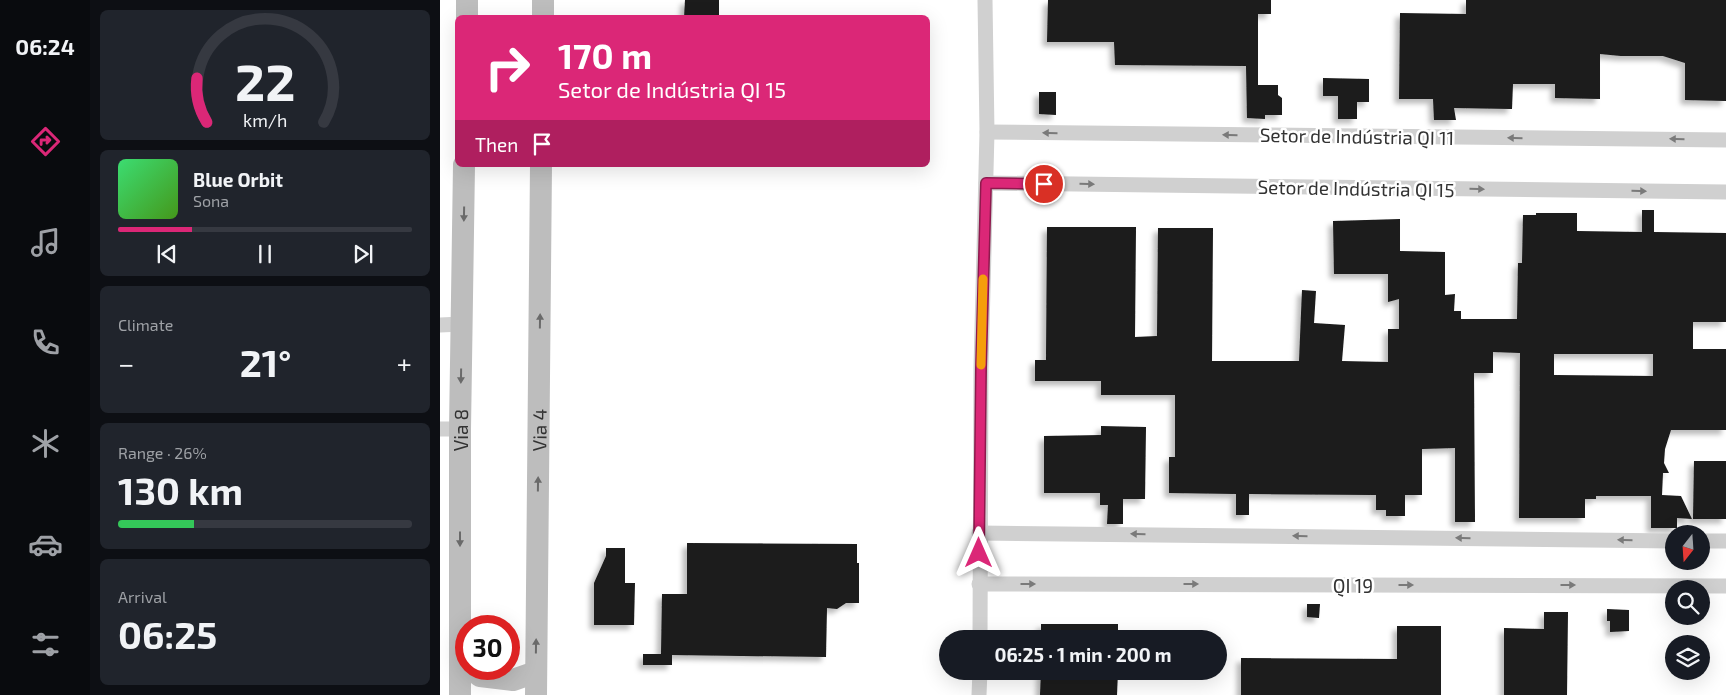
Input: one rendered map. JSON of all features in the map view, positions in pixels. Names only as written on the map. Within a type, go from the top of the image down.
[{"type":"main road","points":[[467,0],[467,15]]},
{"type":"main road","points":[[543,0],[543,15]]},
{"type":"main road","name":"Via 8","points":[[463,615],[450,429],[462,324],[464,167]]},
{"type":"main road","name":"Via 4","points":[[536,695],[541,167]]},
{"type":"main road","points":[[520,678],[536,672]]},
{"type":"main road","name":"Via 8","points":[[460,695],[463,680]]},
{"type":"street","points":[[980,630],[979,532],[988,132],[986,0]]},
{"type":"street","name":"Setor de Indústria QI 11","points":[[988,132],[1726,140]]},
{"type":"street","name":"Setor de Indústria QI 15","points":[[986,183],[1726,192]]},
{"type":"street","points":[[440,325],[462,324]]},
{"type":"street","points":[[979,532],[1665,541]]},
{"type":"street","points":[[1710,541],[1726,541]]},
{"type":"street","name":"QI 19","points":[[979,584],[1726,586]]},
{"type":"street","points":[[979,695],[980,680]]},
{"type":"building","points":[[685,0],[719,0],[719,15],[684,15]]},
{"type":"building","points":[[1048,0],[1271,0],[1271,14],[1258,14],[1258,85],[1278,85],[1278,95],[1282,98],[1282,115],[1265,115],[1265,119],[1247,118],[1246,66],[1115,65],[1114,42],[1047,42]]},
{"type":"building","points":[[1466,0],[1726,0],[1726,101],[1685,100],[1685,63],[1663,56],[1600,54],[1600,99],[1555,98],[1555,84],[1513,84],[1512,109],[1454,108],[1456,120],[1434,120],[1433,99],[1399,99],[1400,13],[1466,14]]},
{"type":"building","points":[[1323,78],[1369,79],[1369,102],[1357,102],[1357,119],[1338,119],[1338,96],[1323,96]]},
{"type":"building","points":[[1039,92],[1056,92],[1056,115],[1039,114]]},
{"type":"building","points":[[1642,210],[1654,210],[1654,232],[1726,233],[1726,322],[1693,322],[1693,349],[1726,349],[1726,430],[1671,430],[1665,449],[1664,463],[1669,473],[1663,473],[1662,495],[1681,496],[1692,519],[1677,518],[1677,525],[1665,525],[1665,528],[1651,528],[1651,496],[1596,496],[1596,499],[1585,499],[1585,518],[1519,518],[1520,353],[1493,352],[1493,373],[1474,373],[1475,522],[1455,522],[1455,448],[1422,449],[1422,495],[1405,495],[1405,516],[1386,516],[1386,510],[1376,510],[1376,495],[1249,494],[1249,515],[1236,515],[1236,494],[1169,493],[1169,457],[1175,457],[1175,395],[1101,395],[1101,381],[1035,381],[1035,360],[1046,360],[1047,227],[1136,227],[1135,337],[1157,336],[1158,228],[1213,228],[1212,361],[1299,361],[1302,290],[1316,291],[1314,323],[1345,325],[1342,361],[1388,362],[1388,329],[1399,329],[1399,299],[1388,302],[1388,274],[1334,274],[1333,221],[1400,219],[1400,251],[1445,252],[1445,295],[1455,294],[1454,311],[1461,311],[1461,319],[1517,319],[1518,263],[1522,263],[1523,215],[1536,215],[1536,213],[1577,213],[1577,231],[1642,232]],"holes":[[[1554,354],[1653,354],[1653,376],[1554,375]]]},
{"type":"building","points":[[1101,426],[1146,427],[1145,499],[1123,499],[1123,524],[1107,524],[1108,505],[1100,505],[1100,493],[1044,493],[1044,436],[1101,435]]},
{"type":"building","points":[[1694,461],[1726,461],[1726,519],[1693,519]]},
{"type":"building","points":[[687,543],[857,544],[859,603],[846,603],[837,609],[827,608],[826,657],[672,655],[672,665],[643,665],[643,654],[661,654],[662,594],[687,594]]},
{"type":"building","points":[[606,548],[625,548],[625,583],[635,583],[634,625],[594,625],[594,583],[606,556]]},
{"type":"building","points":[[1307,604],[1320,604],[1319,618],[1307,617]]},
{"type":"building","points":[[1607,609],[1629,610],[1629,631],[1610,632],[1610,621],[1607,621]]},
{"type":"building","points":[[1544,612],[1568,612],[1567,695],[1504,695],[1504,628],[1544,629]]},
{"type":"building","points":[[1041,624],[1118,624],[1118,630],[1041,630]]},
{"type":"building","points":[[1397,626],[1441,626],[1441,695],[1241,695],[1241,658],[1397,659]]},
{"type":"building","points":[[1041,680],[1118,680],[1117,695],[1040,695]]},
{"type":"slow traffic","points":[[981,365],[983,279]]},
{"type":"route","points":[[979,553],[986,183],[1044,184]]}]
